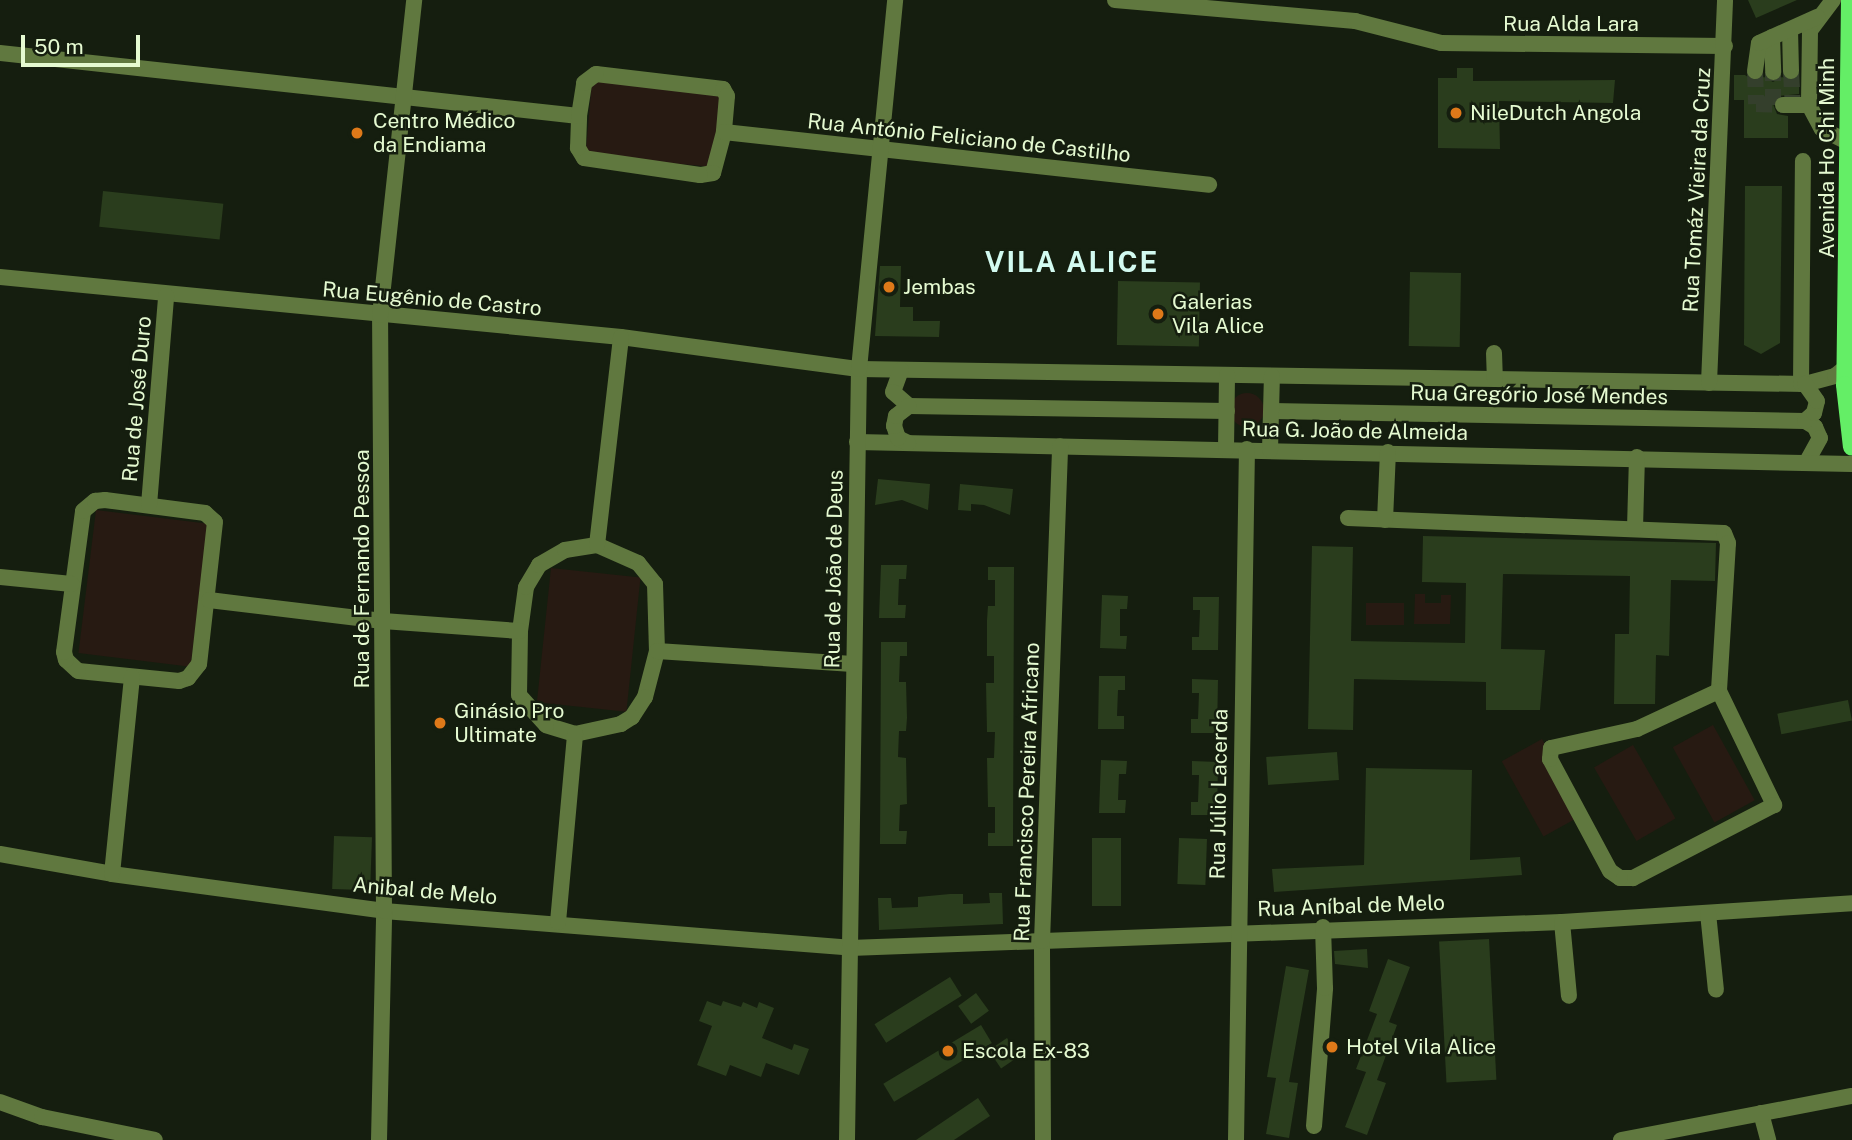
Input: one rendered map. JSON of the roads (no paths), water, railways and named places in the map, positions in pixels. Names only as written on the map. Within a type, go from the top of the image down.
[{"type":"main road","name":"Avenida Ho Chi Minh","points":[[1849,362],[1850,0]]},
{"type":"main road","points":[[1849,362],[1845,415],[1852,447]]},
{"type":"street","name":"Rua de Fernando Pessoa","points":[[379,1140],[384,911],[380,315],[414,0]]},
{"type":"street","name":"Rua de João de Deus","points":[[847,1140],[859,369],[878,149],[895,0]]},
{"type":"street","name":"Rua Alda Lara","points":[[1115,0],[1225,5],[1355,21],[1468,45],[1725,46]]},
{"type":"street","name":"Rua Tomáz Vieira da Cruz","points":[[1709,383],[1725,0]]},
{"type":"street","points":[[1833,0],[1817,17],[1808,38],[1810,106],[1822,129],[1850,143]]},
{"type":"street","points":[[1755,71],[1757,46],[1817,17]]},
{"type":"street","points":[[1790,30],[1791,71]]},
{"type":"street","points":[[1773,37],[1773,72]]},
{"type":"street","points":[[0,53],[579,116]]},
{"type":"street","points":[[603,73],[716,85],[727,96],[718,166],[713,173],[700,175],[584,158],[578,148],[579,116],[584,83],[603,73]]},
{"type":"street","points":[[1783,105],[1810,106]]},
{"type":"street","name":"Rua António Feliciano de Castilho","points":[[724,132],[1209,185]]},
{"type":"street","points":[[1803,161],[1803,384],[1817,401],[1814,412],[1805,421],[1815,427],[1820,438],[1808,460]]},
{"type":"street","name":"Rua Eugênio de Castro","points":[[0,277],[166,296],[621,337],[859,369]]},
{"type":"street","name":"Rua de José Duro","points":[[149,505],[166,296]]},
{"type":"street","points":[[597,545],[621,337]]},
{"type":"street","points":[[1494,352],[1495,379]]},
{"type":"street","points":[[859,369],[1803,384],[1827,379],[1849,362]]},
{"type":"street","points":[[901,369],[893,392],[909,406]]},
{"type":"street","points":[[1226,449],[1227,375]]},
{"type":"street","points":[[1270,450],[1272,376]]},
{"type":"street","points":[[908,443],[898,438],[894,426],[895,416],[909,406],[1227,411]]},
{"type":"street","name":"Rua Gregório José Mendes","points":[[1272,411],[1805,421]]},
{"type":"street","name":"Rua G. João de Almeida","points":[[857,442],[1808,460],[1852,464]]},
{"type":"street","name":"Rua Francisco Pereira Africano","points":[[1043,1140],[1042,941],[1060,446]]},
{"type":"street","name":"Rua Júlio Lacerda","points":[[1236,1140],[1247,449]]},
{"type":"street","points":[[1385,520],[1388,452]]},
{"type":"street","points":[[1635,528],[1637,457]]},
{"type":"street","points":[[105,500],[149,505],[205,513],[215,522],[209,600],[195,672],[179,681],[78,671],[66,660],[72,584],[87,505],[105,500]]},
{"type":"street","points":[[1348,518],[1724,533],[1728,543],[1720,691],[1774,805],[1633,878],[1620,878],[1610,871],[1550,759],[1552,748],[1637,729],[1720,691]]},
{"type":"street","points":[[597,545],[638,563],[655,583],[657,651],[645,697],[632,717],[621,724],[575,734],[546,725],[519,695],[520,631],[526,587],[539,565],[565,550],[597,545]]},
{"type":"street","points":[[0,578],[72,584]]},
{"type":"street","points":[[209,600],[383,621],[520,631]]},
{"type":"street","points":[[657,651],[853,664]]},
{"type":"street","points":[[112,874],[132,677]]},
{"type":"street","points":[[558,922],[575,734]]},
{"type":"street","name":"Anibal de Melo","points":[[0,854],[112,874],[384,911],[558,922],[850,948]]},
{"type":"street","name":"Rua Aníbal de Melo","points":[[850,948],[1323,927],[1562,922],[1852,904]]},
{"type":"street","points":[[1708,913],[1716,990]]},
{"type":"street","points":[[1562,922],[1569,996]]},
{"type":"street","points":[[1314,1126],[1325,988],[1323,927]]},
{"type":"street","points":[[1621,1140],[1852,1096]]},
{"type":"street","points":[[0,1102],[42,1118],[155,1140]]},
{"type":"street","points":[[1761,1113],[1768,1140]]},
{"type":"tunnel","points":[[1755,71],[1756,104],[1783,105]]},
{"type":"tunnel","points":[[1791,71],[1793,106]]},
{"type":"tunnel","points":[[1773,72],[1773,105]]},
{"type":"place","name":"NileDutch Angola","points":[[1456,113]]},
{"type":"place","name":"Centro Médico da Endiama","points":[[357,133]]},
{"type":"place","name":"Jembas","points":[[889,287]]},
{"type":"place","name":"Galerias Vila Alice","points":[[1158,314]]},
{"type":"place","name":"Ginásio Pro Ultimate","points":[[440,723]]},
{"type":"place","name":"Hotel Vila Alice","points":[[1332,1047]]},
{"type":"place","name":"Escola Ex-83","points":[[948,1051]]},
{"type":"district","name":"VILA ALICE","points":[[1072,262]]}]
